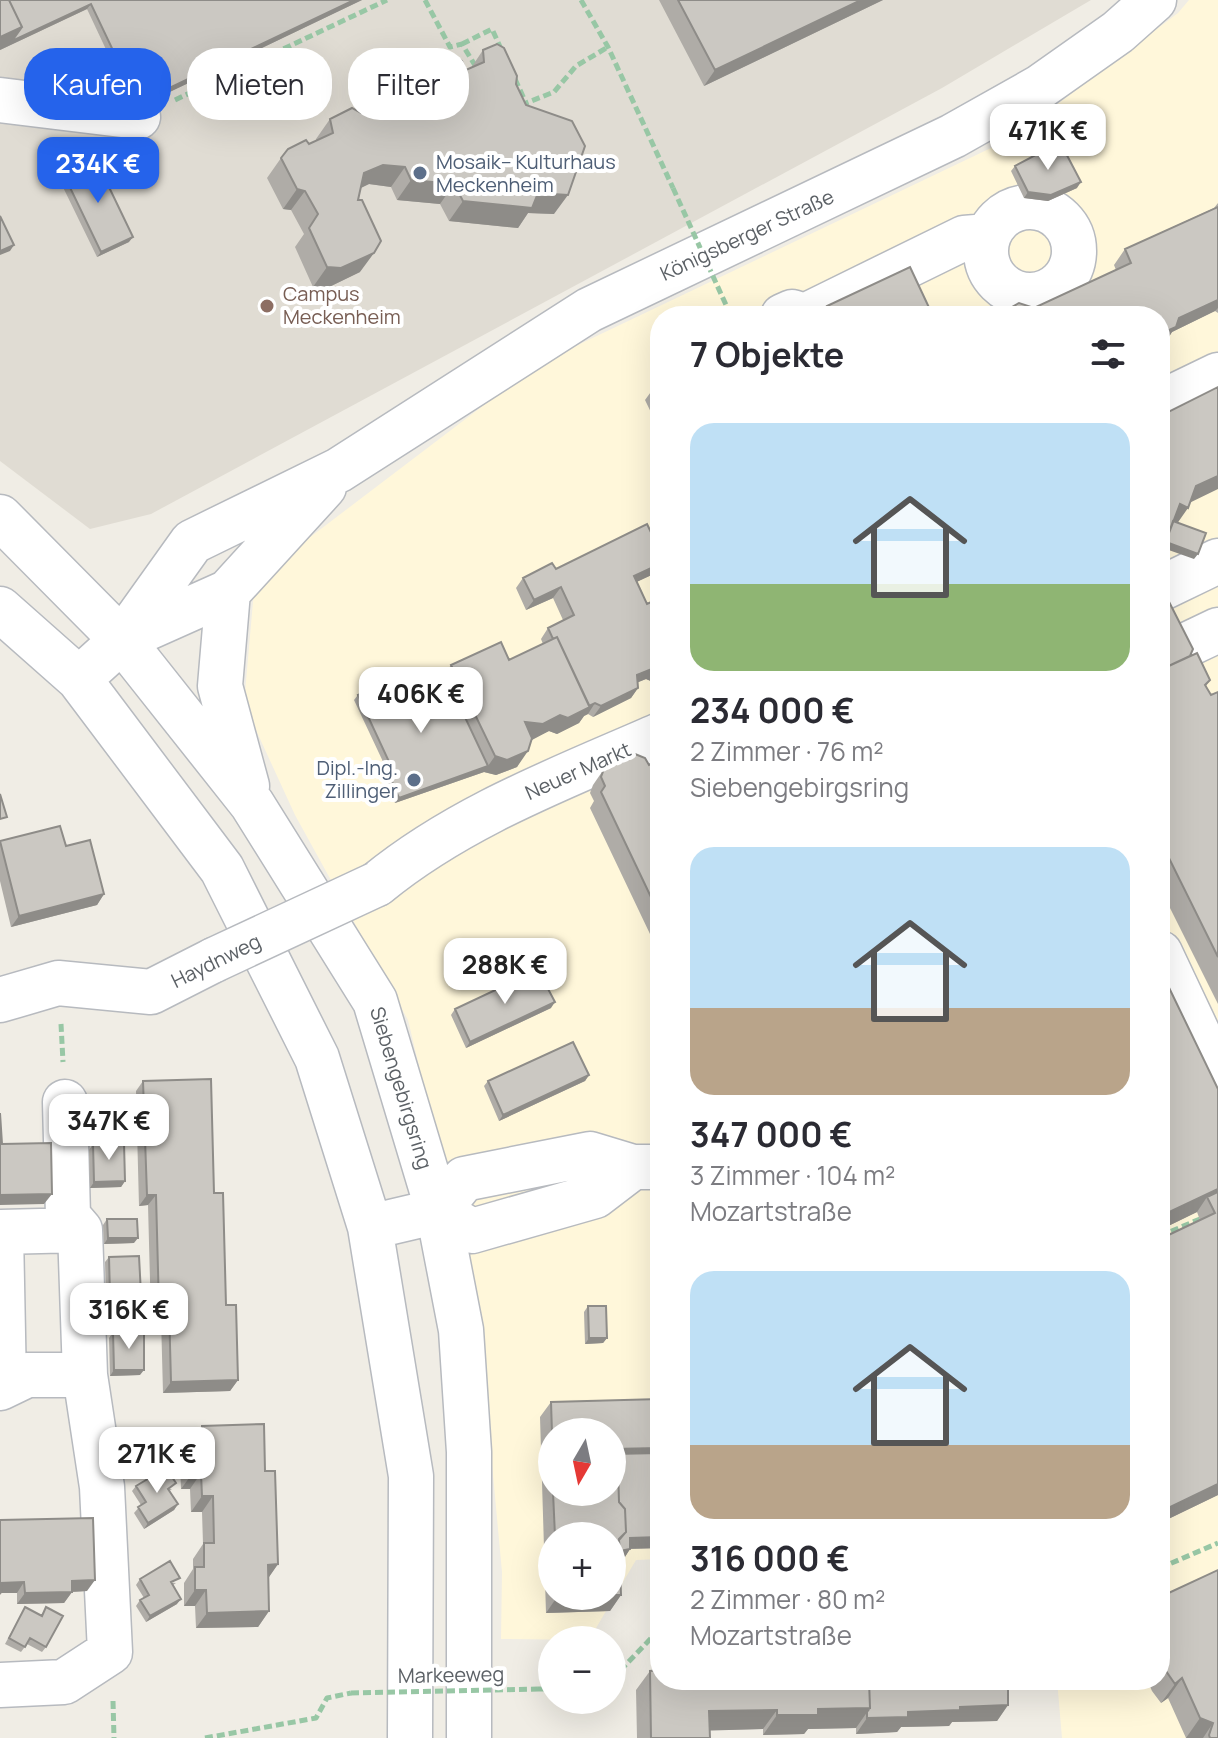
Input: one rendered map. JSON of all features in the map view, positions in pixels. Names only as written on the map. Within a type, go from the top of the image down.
[{"type":"street","name":"Königsberger Straße","points":[[79,679],[122,640],[192,542],[339,470],[589,310],[953,136],[1040,87],[1118,32],[1154,0]]},
{"type":"street","points":[[0,100],[24,103]]},
{"type":"street","points":[[1028,207],[1045,209],[1060,217],[1070,231],[1074,256],[1054,299],[1016,293],[1001,284],[990,270],[986,253],[988,236],[997,221],[1011,211],[1028,207]]},
{"type":"street","points":[[825,306],[964,238],[988,236]]},
{"type":"street","points":[[1170,398],[1218,375]]},
{"type":"street","name":"Königsberger Straße","points":[[122,640],[228,592],[339,470]]},
{"type":"street","name":"Siebengebirgsring","points":[[0,517],[122,640],[252,804],[375,1001],[438,1211],[461,1330],[469,1452],[469,1738]]},
{"type":"street","points":[[1170,584],[1218,561]]},
{"type":"street","points":[[228,592],[220,686],[252,804]]},
{"type":"street","points":[[0,609],[79,679],[222,869],[317,1058],[370,1227],[411,1476],[410,1738]]},
{"type":"street","points":[[1174,651],[1218,630]]},
{"type":"street","name":"Neuer Markt","points":[[377,884],[419,850],[502,823],[650,741]]},
{"type":"street","name":"Haydnweg","points":[[0,1000],[58,983],[151,992],[377,884]]},
{"type":"street","points":[[1170,974],[1218,1076]]},
{"type":"street","points":[[0,1685],[64,1682],[110,1652],[102,1487],[85,1375],[80,1230],[68,1216],[65,1102]]},
{"type":"street","points":[[370,1227],[438,1211],[472,1231],[595,1196],[646,1167]]},
{"type":"street","points":[[80,1230],[1,1232],[2,1386],[27,1375],[85,1375]]},
{"type":"path","points":[[171,101],[387,0]]},
{"type":"path","points":[[425,0],[450,47],[492,29],[504,54]]},
{"type":"path","points":[[581,0],[608,47],[726,306]]},
{"type":"path","points":[[462,44],[476,67]]},
{"type":"path","points":[[516,108],[554,92],[576,66],[608,47]]},
{"type":"path","points":[[509,66],[526,103]]},
{"type":"path","points":[[58,983],[65,1102]]},
{"type":"path","points":[[1170,1232],[1200,1219]]},
{"type":"path","points":[[1170,1564],[1218,1543]]},
{"type":"path","points":[[626,1664],[650,1639]]},
{"type":"path","name":"Markeeweg","points":[[205,1738],[316,1718],[327,1698],[351,1693],[538,1689]]},
{"type":"shaded area","name":"Campus Meckenheim","points":[[0,0],[1091,0],[942,88],[151,514],[90,529],[0,461]]},
{"type":"shaded area","points":[[1189,0],[1218,0],[1218,1738],[1062,1738],[1058,1690],[1170,1690],[1170,306],[660,306],[1014,137],[1178,13]]},
{"type":"shaded area","points":[[650,311],[650,1559],[636,1560],[626,1577],[626,1522],[538,1522],[538,1610],[607,1610],[597,1626],[538,1626],[538,1639],[501,1639],[502,1572],[478,1313],[408,1020],[295,815],[244,704],[255,579],[538,364]]},
{"type":"building","points":[[0,0],[9,0],[22,27],[0,37]]},
{"type":"building","points":[[9,0],[354,0],[253,48],[187,48],[187,80],[171,87],[171,48],[112,48],[91,4],[12,41],[22,27]]},
{"type":"building","points":[[678,0],[861,0],[715,70]]},
{"type":"building","name":"Mosaik– Kulturhaus Meckenheim","points":[[497,44],[504,48],[526,105],[572,121],[585,146],[568,195],[538,193],[532,208],[463,201],[454,184],[411,180],[405,167],[383,165],[364,173],[358,200],[362,200],[381,241],[374,253],[341,268],[327,267],[309,228],[318,214],[305,191],[297,189],[281,158],[288,149],[306,140],[309,144],[333,133],[330,120],[348,110],[348,120],[469,120],[469,69],[484,62],[483,50]]},
{"type":"building","points":[[1060,142],[1081,182],[1051,195],[1028,192],[1015,166]]},
{"type":"building","points":[[95,158],[133,237],[101,252],[63,173]]},
{"type":"building","points":[[1218,207],[1218,300],[1179,318],[1176,327],[1170,330],[1170,306],[1038,306],[1131,263],[1125,249]]},
{"type":"building","points":[[0,216],[14,245],[0,251]]},
{"type":"building","points":[[910,267],[928,306],[827,306]]},
{"type":"building","points":[[1218,387],[1218,476],[1196,486],[1188,508],[1180,504],[1170,530],[1170,411]]},
{"type":"building","points":[[1173,521],[1206,533],[1198,554],[1170,544]]},
{"type":"building","points":[[647,524],[650,530],[650,569],[634,576],[647,604],[650,603],[650,670],[637,675],[638,688],[601,706],[595,703],[589,706],[557,637],[553,639],[548,628],[574,615],[561,587],[534,600],[523,578],[552,563],[556,569]]},
{"type":"building","points":[[1170,604],[1193,649],[1190,656],[1170,665]]},
{"type":"building","points":[[557,637],[590,707],[568,718],[560,715],[543,724],[525,722],[532,738],[528,751],[507,760],[495,756],[451,665],[501,642],[509,660]]},
{"type":"building","points":[[1197,653],[1210,680],[1205,685],[1211,695],[1218,692],[1218,957],[1170,860],[1170,665]]},
{"type":"building","points":[[414,669],[432,706],[455,696],[488,766],[399,798],[386,768],[391,766],[358,695]]},
{"type":"building","points":[[635,754],[645,758],[650,765],[650,895],[601,792],[605,786],[601,777],[604,769]]},
{"type":"building","points":[[0,794],[7,817],[0,819]]},
{"type":"building","points":[[60,826],[66,846],[90,840],[104,894],[19,916],[0,841]]},
{"type":"building","points":[[538,970],[555,1002],[470,1042],[455,1009]]},
{"type":"building","points":[[1170,990],[1218,1089],[1218,1189],[1170,1212]]},
{"type":"building","points":[[573,1042],[589,1075],[503,1115],[488,1081]]},
{"type":"building","points":[[211,1079],[214,1193],[223,1193],[226,1305],[236,1305],[238,1380],[171,1382],[169,1307],[159,1307],[156,1195],[147,1195],[143,1081]]},
{"type":"building","points":[[92,1106],[123,1106],[124,1125],[93,1125]]},
{"type":"building","points":[[0,1113],[2,1144],[51,1143],[52,1194],[0,1195]]},
{"type":"building","points":[[124,1143],[125,1181],[94,1182],[93,1144]]},
{"type":"building","points":[[1218,1192],[1218,1484],[1170,1507],[1170,1234],[1215,1213],[1207,1197]]},
{"type":"building","points":[[107,1219],[137,1219],[138,1238],[108,1238]]},
{"type":"building","points":[[139,1256],[141,1294],[110,1295],[109,1257]]},
{"type":"building","points":[[588,1306],[606,1306],[607,1338],[589,1338]]},
{"type":"building","points":[[144,1331],[144,1370],[114,1370],[113,1332]]},
{"type":"building","points":[[650,1399],[650,1448],[626,1449],[626,1418],[552,1418],[551,1402]]},
{"type":"building","points":[[264,1424],[265,1471],[275,1471],[278,1564],[268,1565],[269,1611],[207,1613],[206,1590],[195,1590],[195,1567],[204,1567],[204,1543],[214,1543],[213,1496],[202,1496],[201,1473],[192,1474],[191,1450],[202,1449],[202,1426]]},
{"type":"building","points":[[650,1453],[650,1537],[630,1538],[630,1549],[626,1550],[622,1506],[626,1506],[626,1454]]},
{"type":"building","points":[[166,1468],[176,1483],[168,1489],[178,1504],[148,1523],[138,1507],[146,1502],[136,1486]]},
{"type":"building","points":[[554,1506],[622,1506],[625,1509],[626,1522],[554,1522]]},
{"type":"building","points":[[93,1518],[95,1580],[72,1581],[72,1592],[25,1593],[24,1582],[1,1583],[0,1593],[0,1520]]},
{"type":"building","points":[[170,1561],[180,1578],[171,1582],[181,1599],[150,1616],[140,1600],[149,1595],[140,1579]]},
{"type":"building","points":[[1218,1570],[1218,1738],[1210,1738],[1213,1723],[1200,1718],[1182,1678],[1175,1684],[1170,1677],[1170,1592]]},
{"type":"building","points":[[25,1607],[42,1616],[46,1607],[63,1616],[46,1647],[30,1638],[25,1647],[9,1638]]},
{"type":"building","points":[[650,1690],[869,1690],[870,1708],[818,1709],[818,1715],[777,1715],[777,1710],[709,1711],[710,1738],[651,1738]]},
{"type":"building","points":[[869,1690],[1008,1690],[1008,1705],[908,1712],[908,1717],[867,1718]]},
{"type":"place","name":"Mosaik– Kulturhaus Meckenheim","points":[[420,173]]},
{"type":"place","name":"Campus Meckenheim","points":[[267,306]]},
{"type":"place","name":"Dipl.-Ing. Zillinger","points":[[414,780]]}]
